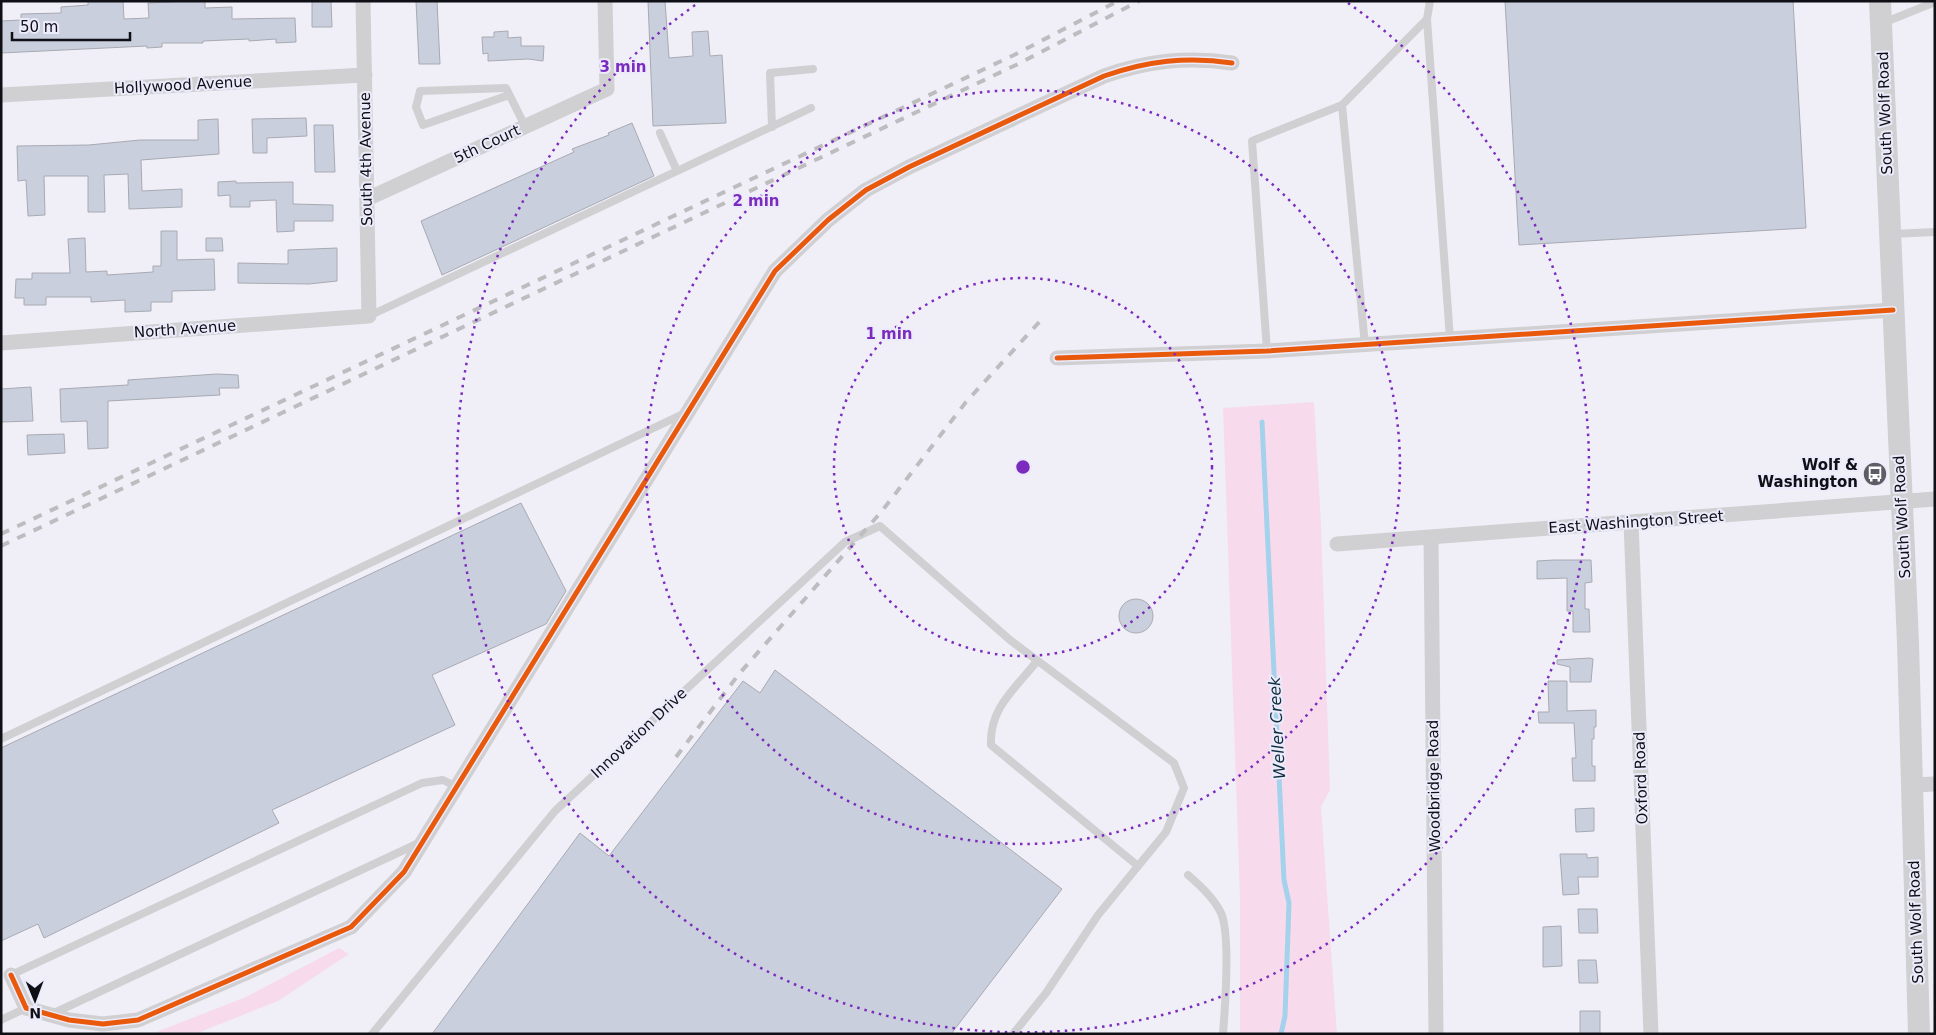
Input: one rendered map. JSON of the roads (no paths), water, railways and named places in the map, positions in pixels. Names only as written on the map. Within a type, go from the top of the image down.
[{"type":"main road","name":"South Wolf Road","points":[[1880,1],[1912,785],[1919,1034]]},
{"type":"street","name":"South 4th Avenue","points":[[363,1],[370,316]]},
{"type":"street","name":"5th Court","points":[[367,199],[607,89],[606,1]]},
{"type":"street","points":[[11,975],[26,1008],[51,1015],[102,1024],[138,1020],[351,926],[404,872],[775,271],[828,220],[866,190],[909,167],[1104,76],[1127,68],[1181,59],[1232,63]]},
{"type":"street","name":"Hollywood Avenue","points":[[1,95],[365,75]]},
{"type":"street","points":[[1057,358],[1267,351],[1893,310]]},
{"type":"street","name":"North Avenue","points":[[1,343],[370,316]]},
{"type":"street","name":"East Washington Street","points":[[1337,544],[1935,499]]},
{"type":"street","name":"Oxford Road","points":[[1631,522],[1651,1034]]},
{"type":"street","name":"Woodbridge Road","points":[[1431,538],[1436,1034]]},
{"type":"street","points":[[1912,785],[1935,784]]},
{"type":"lane","points":[[1430,1],[1427,19],[1450,339]]},
{"type":"lane","points":[[1881,24],[1935,2]]},
{"type":"lane","points":[[1267,351],[1252,141],[1342,105],[1427,19]]},
{"type":"lane","points":[[772,127],[770,73],[813,69]]},
{"type":"lane","points":[[509,94],[423,125],[416,107],[420,91],[506,88],[509,94],[525,126]]},
{"type":"lane","points":[[1342,105],[1364,345]]},
{"type":"lane","points":[[370,316],[811,108]]},
{"type":"lane","points":[[660,133],[677,171]]},
{"type":"lane","points":[[1890,234],[1935,232]]},
{"type":"lane","points":[[1,739],[688,411]]},
{"type":"lane","name":"Innovation Drive","points":[[372,1034],[555,811],[845,542],[880,526],[1010,640],[1038,661]]},
{"type":"lane","points":[[1013,1034],[1046,994],[1098,915],[1166,832],[1184,788],[1174,763],[1038,661],[997,710],[990,729],[991,745],[1138,866]]},
{"type":"lane","points":[[11,975],[422,783],[443,780],[457,787]]},
{"type":"lane","points":[[51,1015],[424,841]]},
{"type":"lane","points":[[1188,875],[1206,891],[1222,914],[1226,988],[1223,1034]]},
{"type":"lane","points":[[1,1020],[26,1008]]},
{"type":"waterway","name":"Weller Creek","points":[[1262,422],[1284,880],[1289,903],[1285,1016],[1281,1034]]},
{"type":"railway","points":[[1,534],[1014,55],[1118,1]]},
{"type":"railway","points":[[1,546],[1018,64],[1139,1]]},
{"type":"railway","points":[[676,757],[739,674],[882,511],[966,402],[1042,319]]},
{"type":"place","name":"Wolf & Washington","points":[[1875,474]]}]
